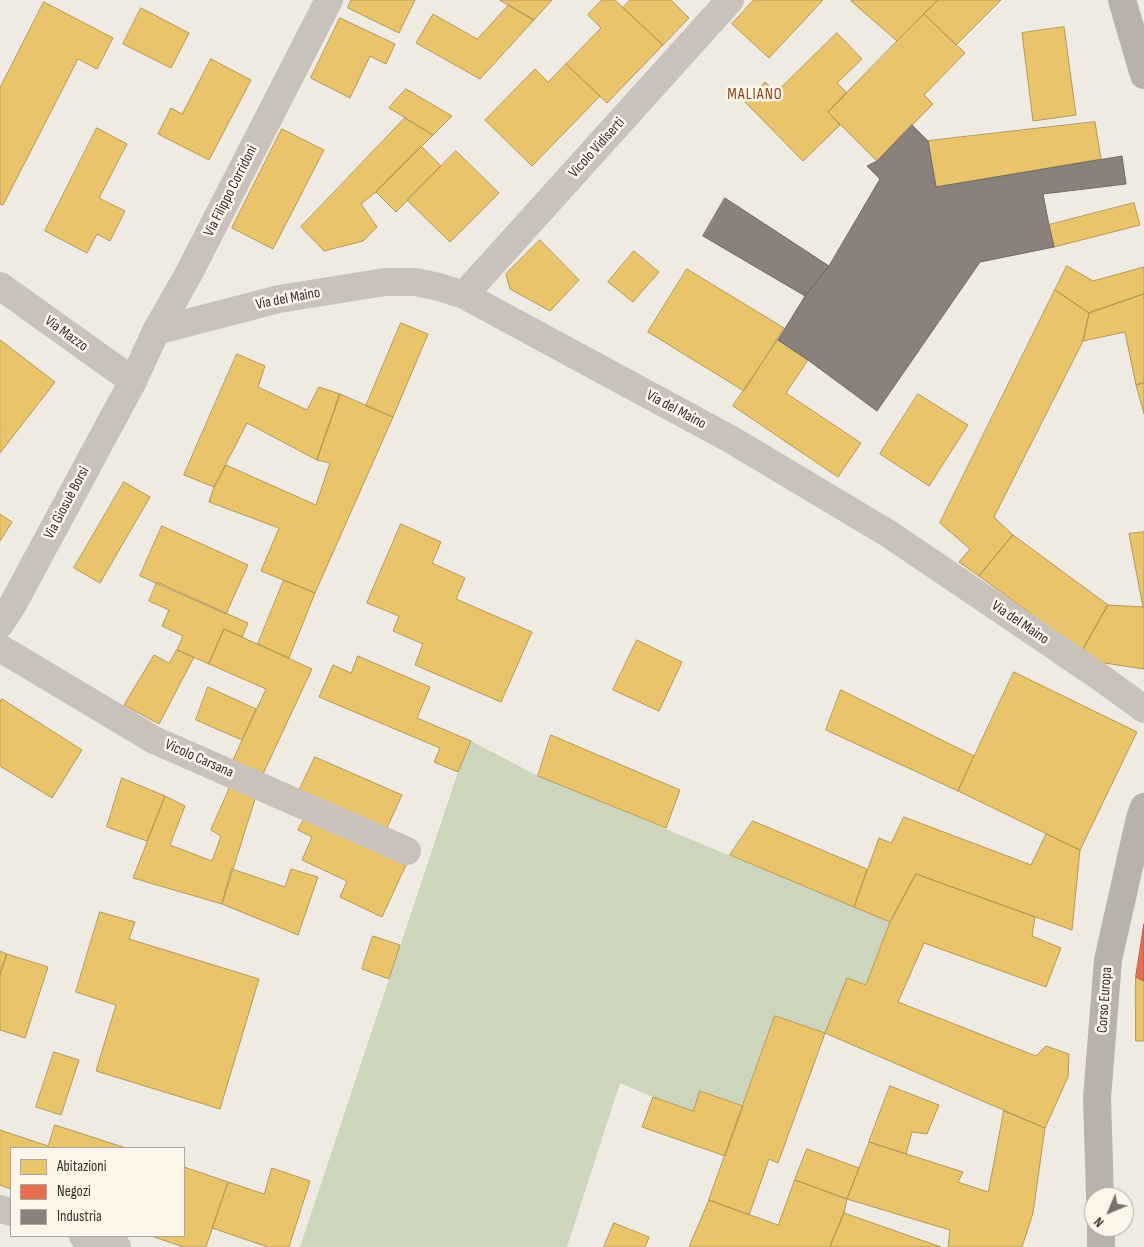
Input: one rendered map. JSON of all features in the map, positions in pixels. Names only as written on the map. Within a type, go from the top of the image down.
[{"type":"main road","points":[[1122,0],[1144,75]]},
{"type":"main road","name":"Corso Europa","points":[[1100,1187],[1097,1098],[1108,960],[1144,807]]},
{"type":"street","name":"Via Filippo Corridoni","points":[[133,381],[156,331],[188,275],[329,0]]},
{"type":"street","name":"Vicolo Vidiserti","points":[[464,295],[730,0]]},
{"type":"street","name":"Via del Maino","points":[[156,331],[279,299],[385,282],[415,282],[439,286],[464,295],[732,440],[889,534],[1144,709]]},
{"type":"street","name":"Via Mazzo","points":[[0,286],[133,381]]},
{"type":"street","name":"Via Giosuè Borsi","points":[[0,624],[13,604],[133,381]]},
{"type":"street","name":"Vicolo Carsana","points":[[0,648],[154,740],[407,851]]},
{"type":"street","points":[[86,1237],[117,1247]]},
{"type":"green space","points":[[471,741],[538,776],[890,922],[866,985],[847,979],[825,1033],[775,1016],[743,1106],[701,1091],[693,1111],[620,1083],[567,1247],[300,1247],[458,772]]},
{"type":"building: Abitazioni","points":[[351,0],[415,0],[399,33],[348,8]]},
{"type":"building: Abitazioni","points":[[500,0],[552,0],[534,20]]},
{"type":"building: Abitazioni","points":[[602,0],[615,0],[663,45],[607,103],[566,64],[601,28],[588,15]]},
{"type":"building: Abitazioni","points":[[630,0],[671,0],[689,18],[663,45],[623,8]]},
{"type":"building: Abitazioni","points":[[754,0],[823,0],[769,58],[732,24]]},
{"type":"building: Abitazioni","points":[[852,0],[938,0],[897,41]]},
{"type":"building: Abitazioni","points":[[938,0],[1001,0],[956,45],[924,14]]},
{"type":"building: Abitazioni","points":[[44,2],[113,38],[97,69],[78,59],[3,205],[0,204],[0,88]]},
{"type":"building: Abitazioni","points":[[509,5],[534,20],[480,79],[416,43],[433,14],[477,39]]},
{"type":"building: Abitazioni","points":[[141,8],[189,33],[171,68],[123,44]]},
{"type":"building: Abitazioni","points":[[924,14],[965,53],[924,95],[933,104],[877,161],[828,112]]},
{"type":"building: Abitazioni","points":[[340,18],[395,44],[386,64],[370,56],[350,98],[311,78]]},
{"type":"building: Abitazioni","points":[[1064,27],[1076,115],[1033,121],[1022,33]]},
{"type":"building: Abitazioni","points":[[837,33],[862,59],[837,83],[847,93],[828,112],[840,125],[803,161],[745,102],[765,82],[776,92]]},
{"type":"building: Abitazioni","points":[[211,59],[251,80],[209,160],[158,134],[171,108],[182,114]]},
{"type":"building: Abitazioni","points":[[566,64],[600,96],[532,166],[485,120],[535,69],[548,82]]},
{"type":"building: Abitazioni","points":[[406,89],[452,116],[433,135],[389,108]]},
{"type":"building: Abitazioni","points":[[405,118],[433,135],[376,192],[361,204],[377,227],[363,241],[324,251],[301,227]]},
{"type":"building: Abitazioni","points":[[1095,122],[1101,159],[936,187],[928,141]]},
{"type":"building: Abitazioni","points":[[97,128],[127,144],[99,198],[125,211],[110,241],[97,234],[87,253],[45,231]]},
{"type":"building: Abitazioni","points":[[282,129],[324,150],[273,249],[232,228]]},
{"type":"building: Abitazioni","points":[[421,146],[441,166],[396,212],[376,192]]},
{"type":"building: Abitazioni","points":[[456,151],[499,193],[450,242],[407,200]]},
{"type":"building: Abitazioni","points":[[1134,203],[1140,225],[1054,247],[1049,225]]},
{"type":"building: Abitazioni","points":[[540,240],[579,280],[550,311],[510,289],[506,274]]},
{"type":"building: Abitazioni","points":[[634,251],[659,272],[633,302],[608,282]]},
{"type":"building: Abitazioni","points":[[1067,266],[1093,281],[1144,267],[1144,294],[1089,313],[1055,290]]},
{"type":"building: Abitazioni","points":[[687,269],[784,328],[744,391],[648,332]]},
{"type":"building: Abitazioni","points":[[1055,290],[1089,313],[1083,341],[994,517],[1013,535],[979,576],[959,562],[970,549],[940,523]]},
{"type":"building: Abitazioni","points":[[1144,294],[1144,383],[1136,385],[1125,332],[1083,341],[1089,313]]},
{"type":"building: Abitazioni","points":[[401,323],[428,334],[393,417],[366,406]]},
{"type":"building: Abitazioni","points":[[0,340],[55,382],[0,453]]},
{"type":"building: Abitazioni","points":[[778,340],[808,360],[786,393],[861,443],[838,477],[733,406]]},
{"type":"building: Abitazioni","points":[[237,354],[265,366],[258,387],[307,410],[319,387],[340,394],[317,460],[247,423],[214,487],[184,475]]},
{"type":"building: Abitazioni","points":[[1144,383],[1144,414],[1136,385]]},
{"type":"building: Abitazioni","points":[[340,394],[393,417],[315,593],[261,571],[279,528],[209,502],[214,487],[226,465],[316,505],[330,463],[317,460]]},
{"type":"building: Abitazioni","points":[[918,394],[968,425],[929,486],[880,454]]},
{"type":"building: Abitazioni","points":[[124,482],[150,497],[100,583],[74,568]]},
{"type":"building: Abitazioni","points":[[0,514],[12,522],[0,541]]},
{"type":"building: Abitazioni","points":[[401,524],[441,542],[432,563],[465,578],[456,599],[532,632],[501,702],[415,665],[423,644],[393,631],[399,616],[367,603]]},
{"type":"building: Abitazioni","points":[[162,526],[248,565],[226,614],[140,576]]},
{"type":"building: Abitazioni","points":[[1144,532],[1144,607],[1143,607],[1129,534]]},
{"type":"building: Abitazioni","points":[[1013,535],[1108,605],[1082,651],[979,576]]},
{"type":"building: Abitazioni","points":[[284,580],[315,593],[289,658],[258,644]]},
{"type":"building: Abitazioni","points":[[157,582],[248,623],[242,637],[224,629],[209,664],[177,650],[183,636],[162,626],[169,610],[149,601]]},
{"type":"building: Abitazioni","points":[[1108,605],[1144,607],[1144,669],[1098,662],[1082,651]]},
{"type":"building: Abitazioni","points":[[224,629],[312,669],[262,776],[232,762],[266,689],[209,664]]},
{"type":"building: Abitazioni","points":[[637,640],[682,662],[659,711],[613,690]]},
{"type":"building: Abitazioni","points":[[177,650],[194,657],[159,724],[124,705],[154,655],[169,663]]},
{"type":"building: Abitazioni","points":[[358,656],[430,687],[417,718],[471,741],[458,772],[434,762],[440,748],[319,697],[333,665],[351,673]]},
{"type":"building: Abitazioni","points":[[1014,672],[1137,732],[1080,850],[958,791]]},
{"type":"building: Abitazioni","points":[[208,687],[256,709],[242,740],[196,720]]},
{"type":"building: Abitazioni","points":[[841,690],[974,756],[958,791],[826,730]]},
{"type":"building: Abitazioni","points":[[2,699],[82,750],[52,798],[0,766],[0,703]]},
{"type":"building: Abitazioni","points":[[551,735],[680,790],[666,828],[538,776]]},
{"type":"building: Abitazioni","points":[[315,757],[402,795],[386,830],[299,791]]},
{"type":"building: Abitazioni","points":[[122,778],[165,796],[147,841],[107,827]]},
{"type":"building: Abitazioni","points":[[231,785],[256,796],[222,904],[133,878],[165,796],[185,806],[170,845],[212,861],[221,836],[211,830]]},
{"type":"building: Abitazioni","points":[[904,817],[1031,865],[1046,834],[1080,850],[1072,930],[916,874],[890,922],[854,907],[879,838],[891,843]]},
{"type":"building: Abitazioni","points":[[305,818],[406,865],[382,917],[340,897],[347,881],[302,860],[312,837],[298,830]]},
{"type":"building: Abitazioni","points":[[753,821],[867,869],[854,907],[730,855]]},
{"type":"building: Abitazioni","points":[[232,869],[285,887],[291,869],[318,877],[298,935],[222,904]]},
{"type":"building: Abitazioni","points":[[916,874],[1035,917],[1032,936],[1061,948],[1046,987],[924,943],[898,1002],[1036,1056],[1046,1046],[1069,1054],[1068,1077],[1045,1128],[825,1033],[847,978],[866,985],[890,922]]},
{"type":"building: Abitazioni","points":[[100,912],[135,922],[129,939],[259,979],[220,1109],[96,1071],[116,1005],[76,992]]},
{"type":"building: Abitazioni","points":[[373,936],[400,945],[389,979],[362,969]]},
{"type":"building: Abitazioni","points":[[0,951],[7,954],[0,974]]},
{"type":"building: Abitazioni","points":[[7,954],[48,967],[25,1038],[0,1030],[0,974]]},
{"type":"building: Abitazioni","points":[[1136,977],[1144,981],[1144,1041],[1136,1041]]},
{"type":"building: Abitazioni","points":[[775,1016],[825,1033],[778,1163],[769,1159],[749,1215],[709,1200]]},
{"type":"building: Abitazioni","points":[[54,1052],[79,1060],[61,1115],[36,1107]]},
{"type":"building: Abitazioni","points":[[890,1086],[939,1105],[927,1134],[912,1132],[906,1154],[869,1142]]},
{"type":"building: Abitazioni","points":[[700,1091],[743,1106],[725,1156],[642,1127],[653,1097],[693,1111]]},
{"type":"building: Abitazioni","points":[[1004,1111],[1045,1128],[1033,1213],[1022,1247],[948,1247],[950,1230],[847,1199],[869,1142],[963,1172],[958,1182],[988,1192]]},
{"type":"building: Abitazioni","points":[[55,1125],[123,1147],[48,1147]]},
{"type":"building: Abitazioni","points":[[0,1130],[48,1146],[10,1147],[10,1189],[0,1185]]},
{"type":"building: Abitazioni","points":[[807,1149],[859,1168],[847,1199],[795,1180]]},
{"type":"building: Abitazioni","points":[[185,1167],[228,1182],[206,1247],[184,1247],[154,1237],[185,1237]]},
{"type":"building: Abitazioni","points":[[272,1168],[310,1181],[289,1247],[268,1247],[212,1228],[228,1182],[264,1194]]},
{"type":"building: Abitazioni","points":[[795,1180],[847,1199],[844,1213],[830,1247],[689,1247],[709,1200],[778,1225]]},
{"type":"building: Abitazioni","points":[[844,1213],[941,1247],[830,1247]]},
{"type":"building: Abitazioni","points":[[614,1223],[649,1237],[645,1247],[604,1247]]},
{"type":"building: Negozi","points":[[1144,924],[1144,981],[1136,977]]},
{"type":"building: Industria","points":[[912,125],[928,141],[936,187],[1122,156],[1126,184],[1043,194],[1054,247],[980,262],[877,411],[778,340],[805,296],[829,266],[880,179],[867,166],[877,161]]},
{"type":"building: Industria","points":[[725,198],[829,266],[805,296],[703,236]]},
{"type":"district","name":"MALIANO","points":[[755,95]]}]
